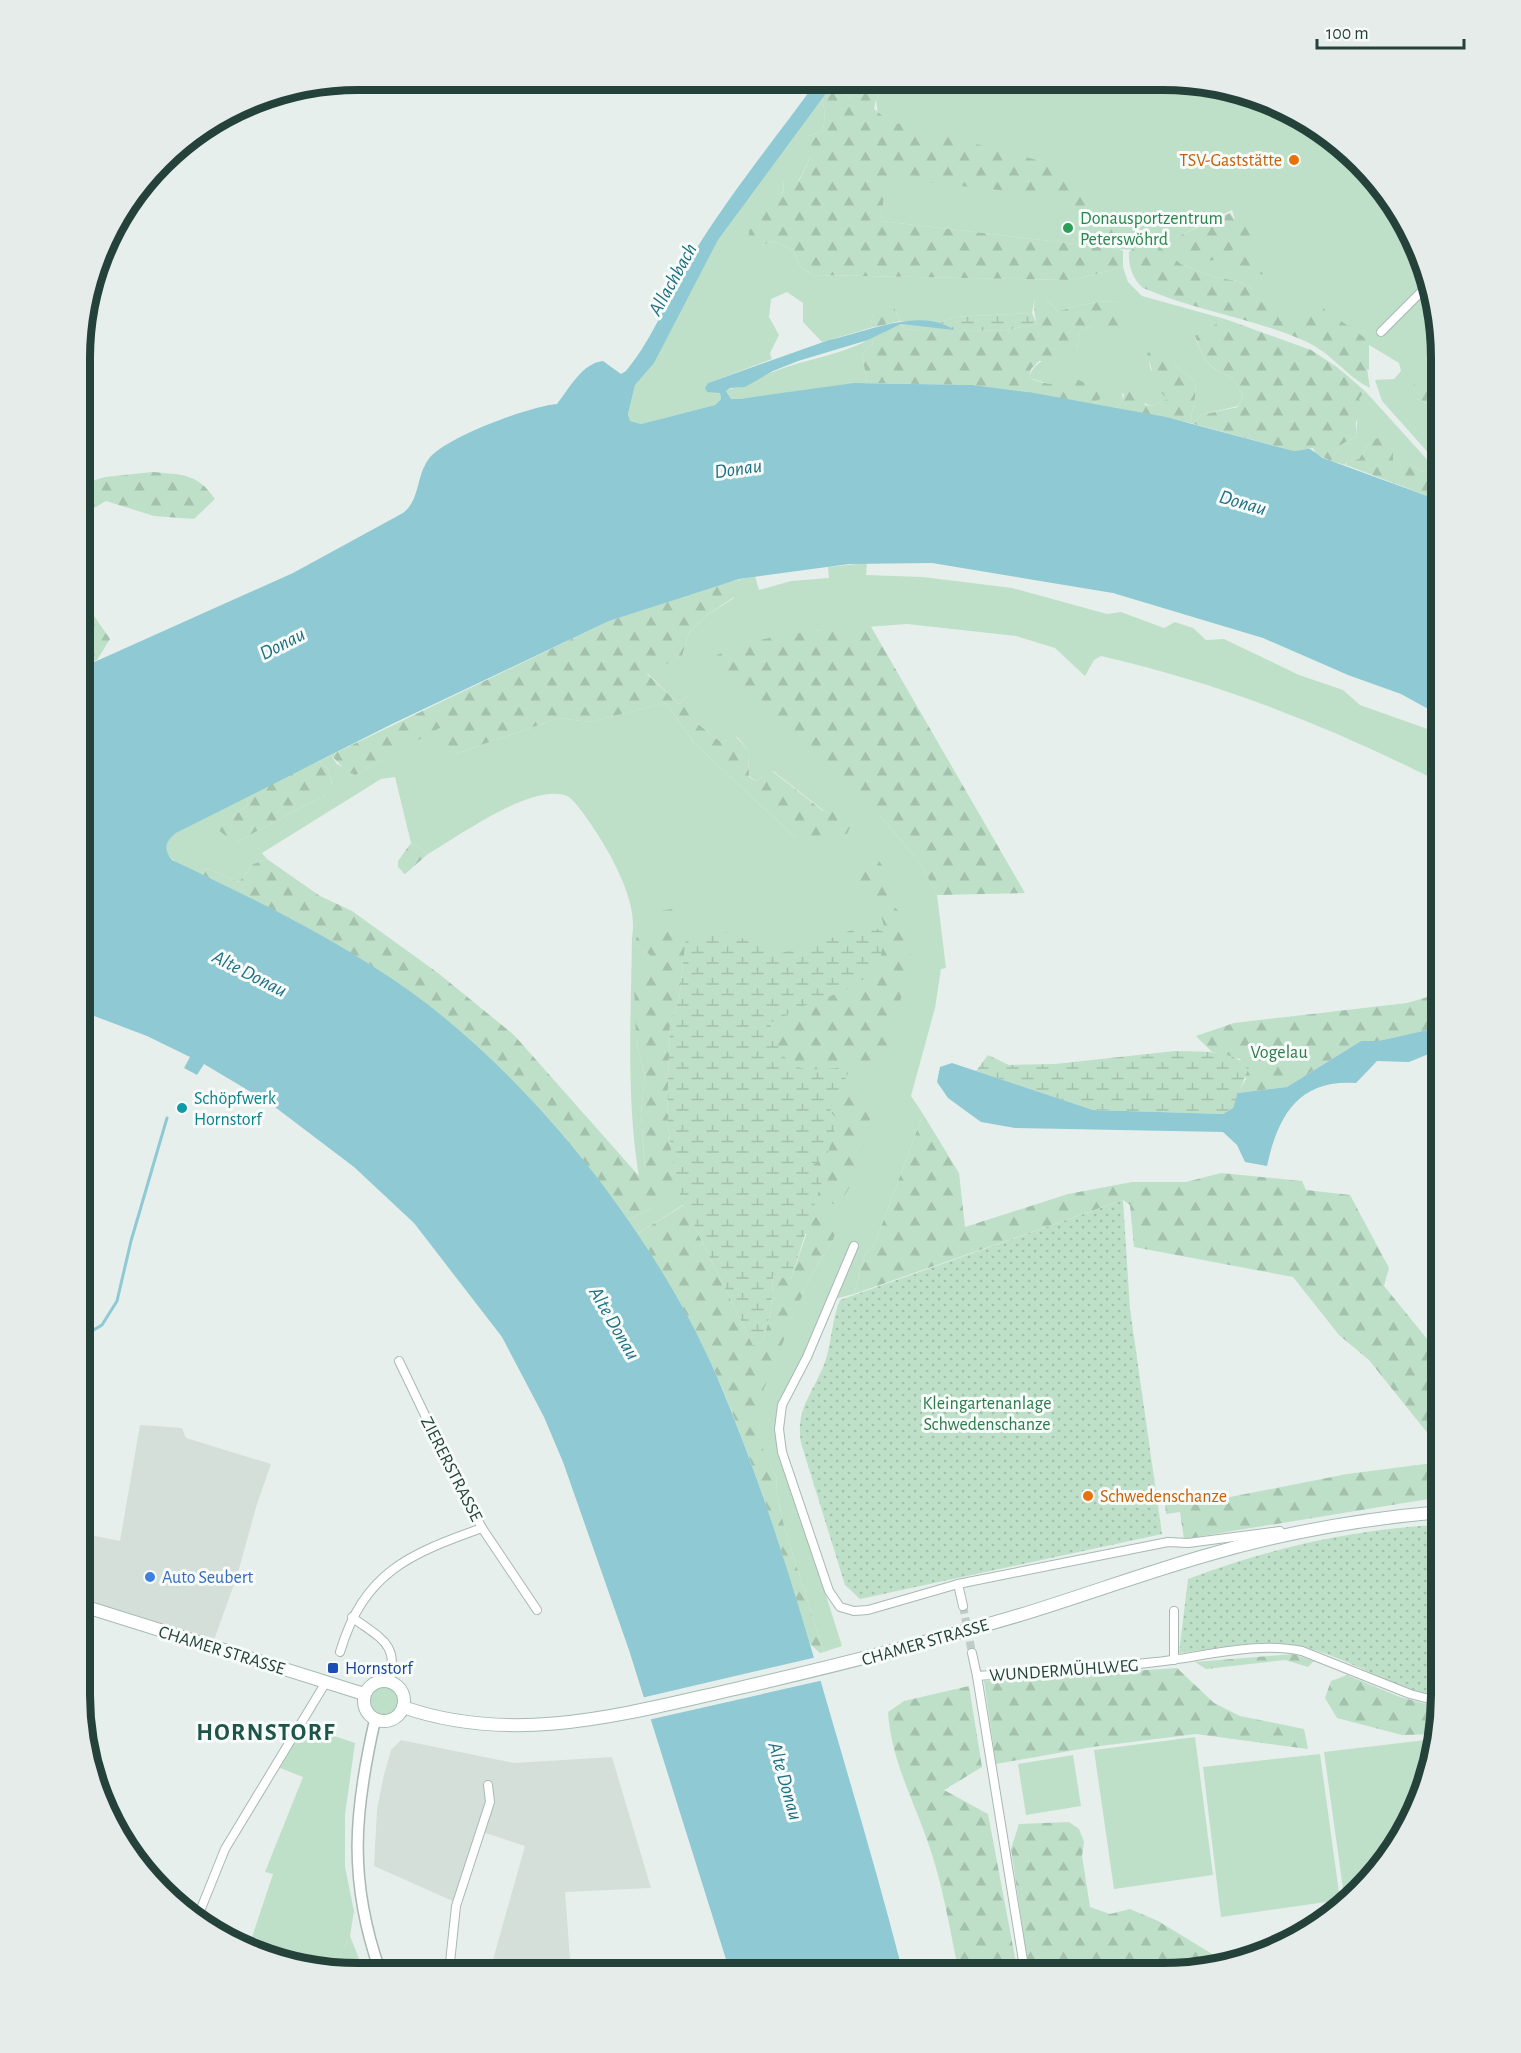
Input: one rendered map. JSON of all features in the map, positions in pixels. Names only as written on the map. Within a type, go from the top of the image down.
[{"type":"main road","name":"CHAMER STRASSE","points":[[403,1707],[461,1722],[505,1727],[600,1720],[864,1659],[1024,1614],[1204,1556],[1303,1532],[1367,1520],[1431,1513]]},
{"type":"main road","name":"CHAMER STRASSE","points":[[90,1608],[361,1693]]},
{"type":"main road","points":[[389,1682],[403,1694],[403,1707],[395,1718],[389,1721],[375,1720],[364,1706],[361,1693],[372,1684],[389,1682]]},
{"type":"street","points":[[1381,332],[1422,291]]},
{"type":"street","points":[[854,1246],[807,1357],[782,1406],[778,1429],[783,1452],[829,1591],[840,1607],[854,1611],[868,1610],[958,1584],[1168,1542],[1188,1543],[1296,1529],[1344,1520],[1367,1520]]},
{"type":"street","name":"ZIERERSTRASSE","points":[[340,1652],[352,1617],[370,1590],[395,1568],[433,1545],[482,1528],[459,1486],[399,1361]]},
{"type":"street","points":[[482,1528],[537,1610]]},
{"type":"street","points":[[958,1584],[963,1606]]},
{"type":"street","points":[[1174,1611],[1174,1660]]},
{"type":"street","points":[[352,1617],[391,1651],[393,1666],[389,1682]]},
{"type":"street","name":"WUNDERMÜHLWEG","points":[[1023,1963],[977,1676],[1287,1648],[1302,1651],[1410,1694],[1431,1699]]},
{"type":"street","points":[[972,1653],[977,1676]]},
{"type":"street","points":[[200,1911],[225,1850],[326,1682]]},
{"type":"street","points":[[375,1720],[358,1810],[357,1855],[362,1908],[378,1963]]},
{"type":"street","points":[[450,1963],[456,1906],[490,1802],[488,1785]]},
{"type":"shaded area","points":[[140,1425],[182,1428],[186,1438],[271,1464],[237,1576],[214,1640],[90,1601],[90,1535],[120,1541]]},
{"type":"shaded area","points":[[401,1740],[514,1763],[612,1757],[651,1888],[565,1892],[570,1963],[493,1963],[525,1846],[476,1830],[455,1902],[374,1866],[377,1810],[391,1750]]},
{"type":"green space","points":[[827,90],[843,90],[850,99],[860,90],[884,90],[876,99],[874,109],[889,121],[1048,163],[1100,197],[1116,241],[1089,232],[1065,197],[886,178],[881,221],[1119,249],[1123,251],[1123,267],[1073,280],[812,275],[800,266],[793,250],[772,241],[761,246],[753,245],[749,239],[749,231],[760,218],[754,207],[767,197],[774,199],[783,192],[784,180],[790,177],[799,181],[811,156],[802,144],[808,136],[823,131],[825,112],[821,98]]},
{"type":"green space","points":[[843,90],[860,90],[850,99]]},
{"type":"green space","name":"Donausportzentrum Peterswöhrd","points":[[884,90],[1198,92],[1249,104],[1297,126],[1326,145],[1364,181],[1386,209],[1411,256],[1422,289],[1429,323],[1431,381],[1423,377],[1414,398],[1431,405],[1431,456],[1382,401],[1375,380],[1394,379],[1401,371],[1399,363],[1369,345],[1369,370],[1271,324],[1253,289],[1238,281],[1213,277],[1181,264],[1163,252],[1119,249],[881,221],[885,178],[876,99]],"holes":[[[1232,210],[1242,242],[1171,240]]]},
{"type":"green space","points":[[821,98],[825,112],[823,131],[808,136],[811,156],[798,182],[784,180],[783,191],[760,218],[761,246],[772,241],[793,250],[800,266],[812,275],[1073,280],[1123,267],[1128,282],[1142,296],[1225,319],[1195,337],[1208,363],[1233,378],[1243,396],[1238,406],[1201,415],[1194,424],[1191,423],[1195,381],[1174,365],[1148,352],[1150,368],[1169,399],[1151,406],[1122,393],[1123,400],[1116,408],[1092,404],[1100,399],[1029,378],[1036,365],[1042,361],[1077,350],[1079,331],[1093,325],[1119,303],[1096,302],[1057,311],[1046,297],[1035,297],[1032,313],[955,317],[937,324],[900,321],[895,309],[873,314],[870,328],[822,342],[803,322],[803,303],[787,292],[771,299],[769,317],[779,335],[770,353],[772,359],[708,383],[710,392],[717,390],[720,393],[721,399],[715,405],[641,424],[630,421],[628,414],[635,385],[654,362],[718,240]]},
{"type":"green space","points":[[1230,213],[1234,219],[1244,215],[1253,241],[1244,243],[1210,261],[1191,258],[1173,248],[1170,240]]},
{"type":"green space","points":[[1137,246],[1158,246],[1181,264],[1213,277],[1238,281],[1253,289],[1267,283],[1280,321],[1324,308],[1327,315],[1331,314],[1368,340],[1365,356],[1370,388],[1354,378],[1324,352],[1307,342],[1143,288],[1134,276],[1129,262],[1129,252]]},
{"type":"green space","points":[[1243,256],[1259,259],[1264,274],[1245,276],[1235,267]]},
{"type":"green space","points":[[1035,297],[1046,297],[1057,311],[1096,302],[1119,303],[1128,316],[1119,327],[1093,325],[1079,331],[1077,350],[1067,361],[1039,361],[1031,369],[1029,378],[1041,382],[1059,384],[1076,379],[1101,389],[1100,399],[1092,404],[972,385],[867,383],[862,354],[872,345],[875,336],[901,324],[905,329],[922,331],[928,326],[970,331],[1006,330],[1010,333],[1037,333]]},
{"type":"green space","points":[[886,303],[895,309],[900,321],[870,328],[873,314]]},
{"type":"green space","points":[[1032,313],[1037,324],[1006,330],[954,330],[937,324],[955,317]]},
{"type":"green space","points":[[1225,319],[1311,350],[1337,367],[1365,391],[1359,399],[1364,409],[1356,422],[1356,436],[1339,446],[1331,461],[1316,454],[1313,448],[1294,451],[1194,424],[1201,415],[1238,407],[1243,396],[1233,378],[1208,363],[1195,336]]},
{"type":"green space","points":[[901,324],[928,326],[922,331],[905,329]]},
{"type":"green space","points":[[1037,324],[1037,333],[1010,333],[1006,330]]},
{"type":"green space","points":[[875,336],[872,345],[862,354],[867,383],[739,399],[731,399],[726,391],[745,386],[779,370],[846,350]]},
{"type":"green space","points":[[1164,348],[1174,365],[1195,381],[1191,423],[1116,408],[1123,400],[1125,388],[1142,392],[1145,405],[1151,406],[1168,399],[1157,389],[1147,353]]},
{"type":"green space","points":[[1426,376],[1431,378],[1431,405],[1414,398],[1412,388],[1417,380]]},
{"type":"green space","points":[[1365,391],[1431,466],[1423,472],[1408,463],[1393,463],[1370,442],[1359,459],[1347,461],[1345,465],[1331,461],[1339,446],[1356,436],[1359,399]]},
{"type":"green space","points":[[1383,435],[1393,448],[1393,463],[1408,463],[1423,472],[1431,466],[1431,497],[1346,465],[1347,461],[1359,459],[1370,442]]},
{"type":"green space","points":[[153,472],[181,475],[202,484],[215,499],[194,519],[154,516],[106,501],[90,510],[90,482],[105,477]]},
{"type":"green space","points":[[867,563],[866,575],[923,577],[1012,588],[1107,614],[1121,612],[1164,628],[1175,622],[1193,628],[1206,640],[1224,639],[1299,675],[1343,690],[1360,705],[1431,730],[1431,778],[1276,709],[1189,680],[1101,656],[1094,660],[1085,676],[1055,648],[1016,636],[907,624],[813,631],[880,816],[921,864],[937,895],[946,968],[941,969],[935,1008],[911,1096],[923,1114],[874,1246],[865,1253],[854,1294],[827,1301],[817,1330],[786,1390],[778,1443],[842,1646],[824,1652],[785,1530],[776,1490],[777,1478],[749,1422],[810,1277],[833,1240],[683,1205],[637,1234],[628,1220],[655,1207],[672,1144],[667,1117],[684,963],[675,935],[662,925],[636,945],[650,955],[636,1041],[645,1075],[641,1113],[645,1168],[639,1177],[631,1087],[633,927],[631,906],[615,865],[578,806],[567,796],[553,794],[516,803],[428,854],[411,843],[395,777],[381,779],[262,853],[267,859],[253,864],[239,882],[206,868],[200,874],[178,863],[167,853],[166,847],[168,840],[176,833],[245,796],[248,805],[232,817],[235,843],[325,795],[332,784],[329,770],[319,761],[331,755],[337,764],[356,775],[445,724],[455,754],[559,718],[590,722],[666,703],[694,743],[795,837],[824,811],[773,771],[756,781],[749,776],[748,750],[737,737],[721,742],[694,721],[688,695],[679,704],[647,673],[682,656],[689,632],[707,615],[734,598],[720,584],[755,576],[759,590],[791,581],[829,578],[828,567]]},
{"type":"green space","points":[[720,584],[734,597],[707,615],[689,632],[682,656],[647,674],[679,704],[688,695],[696,707],[694,721],[721,742],[736,737],[748,750],[749,777],[756,781],[772,771],[823,811],[833,806],[852,823],[847,834],[795,837],[694,743],[666,703],[590,722],[559,718],[455,754],[444,739],[445,725],[356,775],[347,772],[331,755],[609,621]]},
{"type":"green space","points":[[90,610],[110,639],[97,660],[90,664]]},
{"type":"green space","points":[[870,625],[1025,893],[937,895],[921,864],[880,816],[723,677],[715,666],[717,655],[751,642],[812,631]]},
{"type":"green space","points":[[319,761],[329,770],[332,785],[325,795],[235,843],[217,829],[221,817],[232,817],[248,805],[245,796]]},
{"type":"green space","points":[[411,843],[428,854],[405,874],[398,867],[398,861]]},
{"type":"green space","points":[[876,857],[897,885],[884,899],[904,915],[912,944],[908,974],[891,1033],[896,1050],[888,1060],[805,1071],[779,1053],[770,1023],[810,1003],[844,991],[869,976],[886,933],[878,905],[855,894],[845,873]]},
{"type":"green space","points":[[267,859],[320,896],[352,911],[438,973],[514,1035],[639,1176],[645,1167],[641,1113],[645,1075],[636,1041],[634,981],[650,955],[636,945],[636,938],[662,925],[659,911],[677,908],[675,934],[686,938],[679,1000],[670,1024],[667,1117],[675,1180],[667,1195],[655,1207],[628,1220],[580,1158],[528,1098],[501,1070],[442,1017],[411,993],[335,943],[200,874],[206,868],[239,882],[253,864]]},
{"type":"green space","points":[[867,924],[886,933],[879,963],[869,976],[844,991],[810,1003],[770,1023],[782,1053],[789,1062],[798,1067],[820,1069],[851,1066],[832,1104],[830,1112],[838,1119],[827,1156],[813,1165],[822,1181],[791,1279],[773,1276],[771,1311],[763,1341],[753,1345],[684,1205],[675,1180],[667,1117],[670,1023],[679,1000],[686,938],[728,932],[778,954],[824,941]]},
{"type":"green space","name":"Vogelau","points":[[1431,996],[1431,1029],[1378,1041],[1361,1041],[1287,1087],[1238,1093],[1246,1079],[1240,1059],[1212,1052],[1196,1036],[1234,1023],[1407,1003]]},
{"type":"green space","points":[[1175,1051],[1224,1054],[1249,1067],[1233,1108],[1223,1114],[1093,1110],[976,1071],[988,1055],[1009,1065],[1055,1064]]},
{"type":"green space","points":[[852,1078],[873,1114],[868,1123],[872,1127],[854,1164],[858,1171],[839,1206],[816,1198],[822,1181],[813,1165],[827,1155],[829,1111],[836,1090]]},
{"type":"green space","points":[[923,1114],[959,1173],[965,1227],[1068,1194],[1132,1182],[1186,1182],[1221,1173],[1302,1181],[1306,1190],[1350,1195],[1389,1268],[1384,1286],[1431,1344],[1431,1438],[1369,1360],[1339,1335],[1293,1277],[1134,1247],[1130,1205],[1123,1200],[854,1294],[865,1253],[874,1246]]},
{"type":"green space","name":"Kleingartenanlage Schwedenschanze","points":[[1123,1200],[1130,1309],[1162,1534],[860,1599],[845,1585],[801,1443],[800,1430],[803,1409],[826,1359],[840,1300]]},
{"type":"green space","points":[[684,1205],[753,1345],[763,1341],[771,1311],[773,1275],[791,1279],[814,1212],[826,1215],[837,1227],[833,1240],[810,1277],[750,1422],[777,1478],[776,1490],[785,1530],[824,1652],[820,1653],[810,1644],[759,1484],[723,1390],[683,1310],[637,1234]]},
{"type":"green space","points":[[1431,1463],[1431,1499],[1184,1539],[1180,1512],[1166,1514],[1165,1503],[1228,1493],[1230,1497],[1347,1474]]},
{"type":"green space","points":[[1431,1526],[1431,1695],[1333,1656],[1298,1646],[1269,1643],[1179,1653],[1188,1579],[1249,1558],[1312,1542],[1344,1535]]},
{"type":"green space","points":[[1293,1654],[1314,1661],[1308,1667],[1285,1660],[1206,1669],[1195,1662]]},
{"type":"green space","points":[[1177,1668],[1214,1703],[1240,1716],[1304,1729],[1308,1749],[1196,1734],[1092,1747],[996,1764],[984,1681]]},
{"type":"green space","points":[[1347,1675],[1400,1697],[1430,1705],[1428,1734],[1402,1735],[1337,1718],[1325,1698],[1331,1681]]},
{"type":"green space","points":[[969,1686],[982,1767],[944,1790],[988,1814],[1016,1963],[957,1963],[938,1875],[900,1769],[890,1731],[888,1712],[904,1701]]},
{"type":"green space","points":[[383,1687],[389,1688],[397,1696],[397,1708],[389,1716],[383,1717],[377,1716],[369,1708],[368,1702],[369,1696],[377,1688]]},
{"type":"green space","points":[[304,1726],[355,1743],[345,1815],[345,1867],[354,1911],[350,1936],[337,1962],[289,1954],[251,1940],[273,1874],[265,1872],[303,1777],[280,1768]]},
{"type":"green space","points":[[1195,1737],[1213,1875],[1114,1889],[1094,1750]]},
{"type":"green space","points":[[1426,1740],[1427,1744],[1417,1781],[1395,1829],[1376,1858],[1344,1892],[1324,1752]]},
{"type":"green space","points":[[1320,1754],[1340,1896],[1334,1901],[1221,1917],[1203,1767]]},
{"type":"green space","points":[[1073,1755],[1081,1806],[1026,1815],[1018,1764]]},
{"type":"green space","points":[[1069,1822],[1079,1829],[1084,1842],[1082,1856],[1090,1907],[1110,1914],[1130,1909],[1158,1921],[1218,1957],[1163,1963],[1130,1963],[1097,1959],[1074,1963],[1028,1963],[1011,1849],[1019,1824]]},
{"type":"green space","points":[[350,1936],[361,1963],[337,1962]]},
{"type":"water","points":[[810,90],[828,90],[718,240],[654,363],[635,385],[628,414],[630,421],[641,424],[715,405],[721,399],[720,393],[707,392],[705,388],[708,383],[829,340],[892,323],[925,320],[941,323],[954,330],[901,324],[868,340],[798,361],[773,371],[745,387],[730,388],[726,391],[731,399],[739,399],[854,383],[972,385],[1034,393],[1166,417],[1294,451],[1309,449],[1323,458],[1431,497],[1431,710],[1401,694],[1348,675],[1263,638],[1113,593],[932,563],[849,564],[739,579],[609,621],[392,724],[176,833],[169,839],[166,846],[172,860],[264,905],[354,954],[411,992],[458,1030],[505,1073],[550,1120],[632,1225],[667,1280],[698,1336],[723,1391],[753,1468],[804,1624],[900,1963],[727,1963],[629,1650],[563,1462],[544,1417],[502,1337],[414,1223],[354,1167],[271,1104],[204,1064],[197,1075],[184,1068],[190,1057],[147,1036],[90,1014],[90,664],[293,573],[403,513],[412,502],[424,467],[436,451],[488,424],[528,410],[557,404],[589,366],[603,361],[621,374],[626,371],[645,344],[706,233]]},
{"type":"water","points":[[1431,1029],[1431,1053],[1409,1062],[1377,1061],[1356,1083],[1336,1083],[1319,1087],[1305,1094],[1294,1104],[1277,1131],[1267,1166],[1245,1162],[1237,1145],[1223,1132],[1015,1128],[981,1122],[948,1098],[937,1082],[940,1067],[952,1063],[1093,1110],[1223,1114],[1233,1108],[1238,1093],[1287,1087],[1361,1041],[1378,1041]]},
{"type":"pier","points":[[817,1657],[824,1680],[648,1720],[641,1698]]},
{"type":"waterway","points":[[90,1332],[102,1325],[117,1301],[131,1241],[167,1118]]},
{"type":"tunnel","points":[[963,1606],[972,1653]]},
{"type":"place","name":"TSV-Gaststätte","points":[[1294,160]]},
{"type":"place","name":"Donausportzentrum Peterswöhrd","points":[[1068,228]]},
{"type":"place","name":"Schöpfwerk Hornstorf","points":[[182,1108]]},
{"type":"place","name":"Schwedenschanze","points":[[1088,1496]]},
{"type":"place","name":"Auto Seubert","points":[[150,1577]]},
{"type":"place","name":"Hornstorf","points":[[333,1668]]},
{"type":"district","name":"HORNSTORF","points":[[266,1732]]},
{"type":"water label","name":"Allachbach","points":[[672,279]]},
{"type":"water label","name":"Donau","points":[[738,468]]},
{"type":"water label","name":"Donau","points":[[1243,502]]},
{"type":"water label","name":"Donau","points":[[282,643]]},
{"type":"water label","name":"Alte Donau","points":[[250,973]]},
{"type":"water label","name":"Alte Donau","points":[[615,1323]]},
{"type":"water label","name":"Alte Donau","points":[[786,1781]]}]
